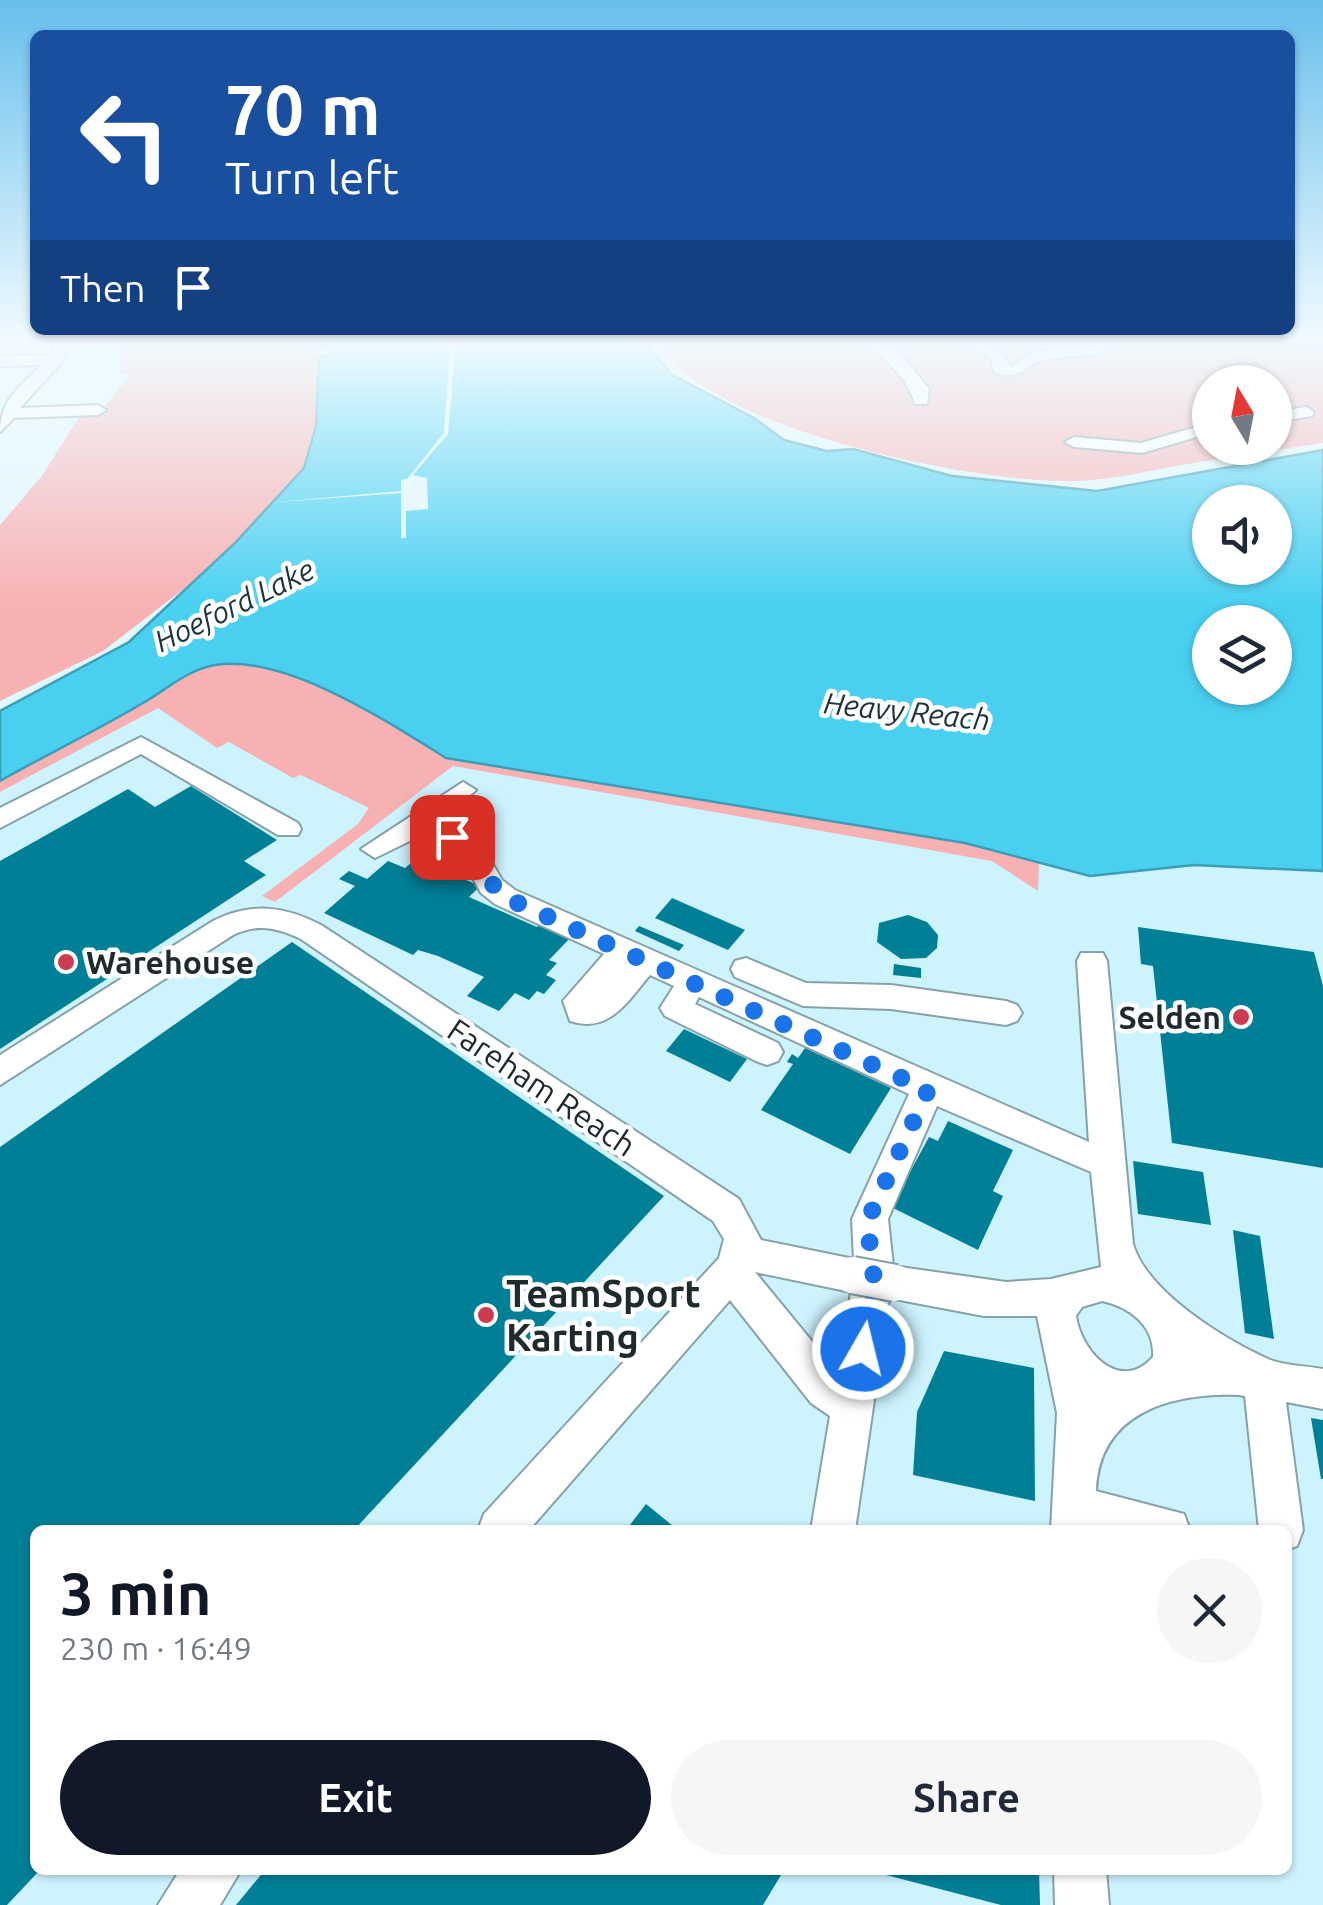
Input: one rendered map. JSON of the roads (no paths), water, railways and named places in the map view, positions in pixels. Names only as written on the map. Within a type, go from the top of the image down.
[{"type":"street","points":[[1074,442],[1142,448],[1192,433]]},
{"type":"street","points":[[0,819],[141,744],[288,829]]},
{"type":"street","points":[[375,849],[421,823],[463,790]]},
{"type":"street","points":[[421,823],[472,850],[498,894],[928,1090],[1072,1152],[1108,1163]]},
{"type":"street","name":"Fareham Reach","points":[[0,1072],[234,922],[254,916],[282,919],[312,932],[719,1205],[740,1228],[736,1262],[824,1389],[854,1408]]},
{"type":"street","points":[[986,1300],[1034,1324],[1100,1384],[1148,1389],[1170,1371],[1174,1351],[1169,1328],[1122,1273],[1112,1228],[1092,962]]},
{"type":"street","points":[[746,969],[803,994],[902,998],[1006,1013]]},
{"type":"street","points":[[693,982],[676,1003],[678,1010],[767,1052]]},
{"type":"street","points":[[834,1525],[874,1270],[870,1219],[928,1090]]},
{"type":"street","points":[[1074,1507],[1076,1389],[1056,1318],[1064,1300],[1102,1272],[1112,1228]]},
{"type":"street","points":[[504,1525],[736,1262],[852,1275],[986,1300],[1030,1302],[1110,1285],[1151,1305],[1234,1362],[1273,1379]]},
{"type":"street","points":[[1074,1507],[1084,1446],[1103,1415],[1122,1398],[1207,1373],[1323,1388]]},
{"type":"street","points":[[1273,1379],[1282,1525]]},
{"type":"street","points":[[1074,1507],[1148,1525]]},
{"type":"street","points":[[185,1905],[211,1875]]},
{"type":"street","points":[[1080,1875],[1082,1905]]},
{"type":"water","points":[[315,430],[770,430],[784,440],[827,451],[853,449],[952,476],[1097,491],[1240,465],[1292,465],[1292,456],[1323,450],[1323,871],[1194,865],[1090,876],[965,843],[446,758],[335,694],[304,680],[243,664],[205,667],[188,675],[0,781],[0,711],[129,642],[235,543],[304,468]]},
{"type":"place","name":"Warehouse","points":[[66,962]]},
{"type":"place","name":"Selden","points":[[1241,1017]]},
{"type":"place","name":"TeamSport Karting","points":[[486,1315]]},
{"type":"water label","name":"Hoeford Lake","points":[[234,605]]},
{"type":"water label","name":"Heavy Reach","points":[[907,711]]}]
